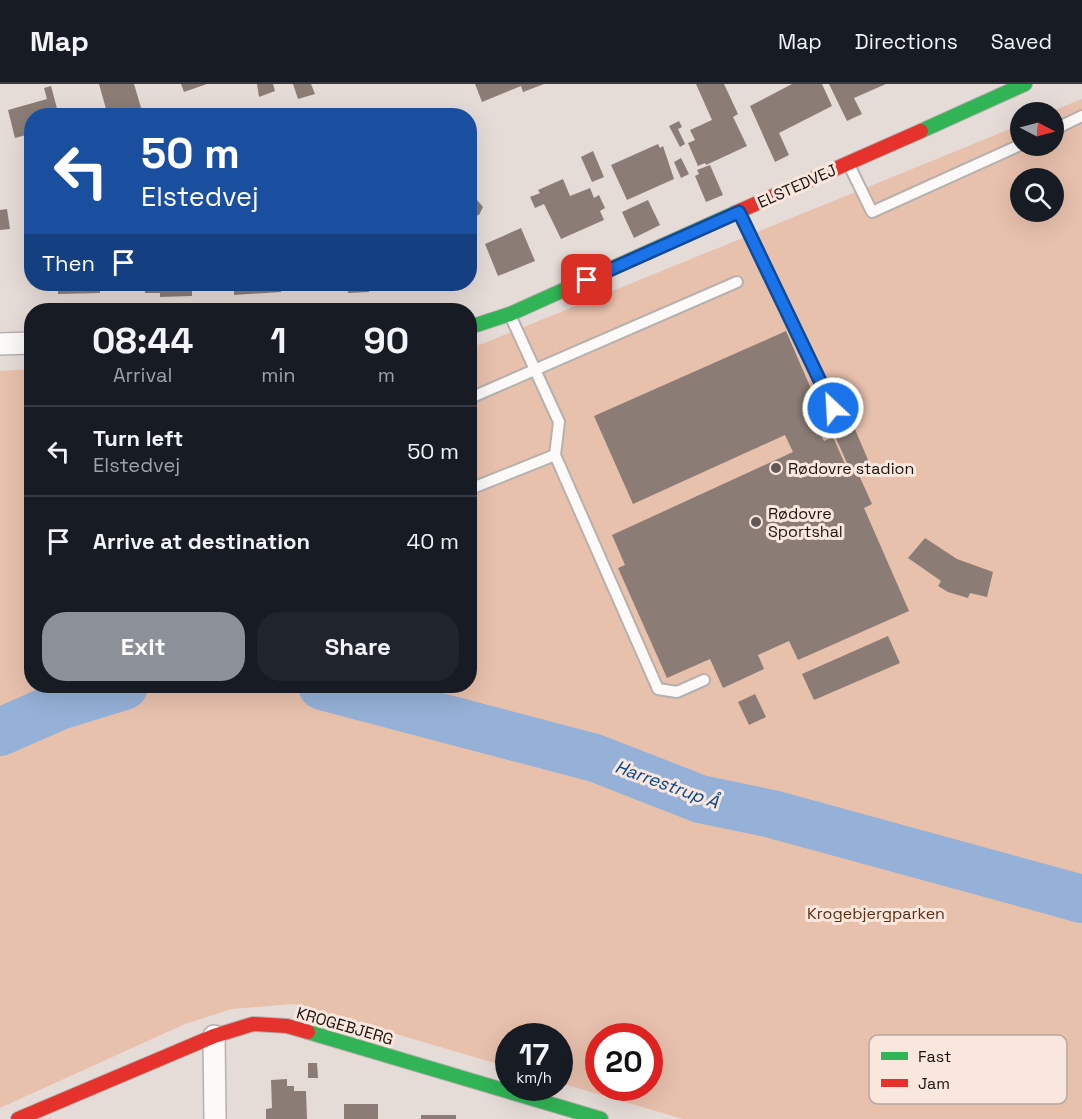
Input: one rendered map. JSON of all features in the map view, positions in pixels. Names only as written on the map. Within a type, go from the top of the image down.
[{"type":"street","name":"ELSTEDVEJ","points":[[477,325],[510,314],[1025,84]]},
{"type":"street","points":[[0,344],[24,343]]},
{"type":"street","name":"KROGEBJERG","points":[[18,1119],[214,1036],[253,1024],[287,1026],[573,1115],[601,1119]]},
{"type":"street","points":[[214,1036],[215,1119]]},
{"type":"lane","points":[[1064,124],[1082,116]]},
{"type":"lane","points":[[848,163],[872,212],[1010,150]]},
{"type":"lane","points":[[739,212],[833,408]]},
{"type":"lane","points":[[477,395],[737,282]]},
{"type":"lane","points":[[510,314],[559,422],[555,455],[658,689],[677,692],[704,680]]},
{"type":"lane","points":[[477,486],[555,455]]},
{"type":"green space","name":"Krogebjergparken","points":[[1082,99],[1082,1119],[683,1119],[622,1101],[663,1101],[663,1023],[585,1023],[585,1090],[573,1087],[573,1023],[495,1023],[495,1063],[294,1004],[232,1009],[185,1024],[0,1108],[0,371],[24,369],[24,693],[477,693],[477,345],[1010,129],[1010,156],[1064,156],[1064,106]]},
{"type":"building","points":[[99,84],[134,84],[141,108],[106,108]]},
{"type":"building","points":[[181,84],[207,84],[184,92]]},
{"type":"building","points":[[257,84],[273,84],[275,91],[259,97]]},
{"type":"building","points":[[293,84],[311,84],[315,94],[298,99]]},
{"type":"building","points":[[475,84],[544,84],[523,92],[521,86],[482,102]]},
{"type":"building","points":[[696,84],[724,84],[738,114],[733,117],[747,146],[706,165],[705,163],[698,166],[688,143],[695,140],[690,130],[712,120]]},
{"type":"building","points":[[792,84],[822,84],[832,106],[779,133],[789,155],[775,162],[750,106]]},
{"type":"building","points":[[829,84],[886,84],[854,98],[862,114],[847,121]]},
{"type":"building","points":[[51,86],[57,108],[24,108],[24,136],[15,138],[8,110],[47,99],[44,88]]},
{"type":"building","points":[[679,121],[682,127],[678,129],[685,144],[680,147],[669,126]]},
{"type":"building","points":[[658,144],[660,148],[663,146],[674,179],[627,200],[611,165]]},
{"type":"building","points":[[593,151],[604,177],[592,182],[581,157]]},
{"type":"building","points":[[681,158],[689,174],[681,178],[674,162]]},
{"type":"building","points":[[710,165],[723,195],[706,202],[695,176],[699,174],[697,170]]},
{"type":"building","points":[[563,179],[570,196],[590,188],[594,198],[599,195],[605,208],[600,211],[604,220],[561,239],[544,204],[535,208],[530,197],[540,193],[538,190]]},
{"type":"building","points":[[477,200],[483,207],[477,215]]},
{"type":"building","points":[[648,200],[660,225],[634,238],[622,212]]},
{"type":"building","points":[[7,209],[10,229],[0,230],[0,210]]},
{"type":"building","points":[[521,228],[535,261],[498,276],[485,244]]},
{"type":"building","points":[[58,291],[100,291],[100,293],[58,294]]},
{"type":"building","points":[[145,291],[192,291],[192,296],[160,297],[160,293],[145,293]]},
{"type":"building","points":[[234,291],[281,292],[234,295]]},
{"type":"building","points":[[348,291],[369,291],[369,292],[348,293]]},
{"type":"building","name":"Rødovre Sportshal","points":[[786,331],[825,421],[816,425],[824,441],[833,437],[845,464],[847,463],[829,423],[849,415],[871,467],[858,473],[872,504],[864,508],[909,611],[798,660],[789,641],[758,655],[764,669],[723,688],[710,659],[667,678],[618,568],[625,565],[612,535],[793,452],[785,435],[633,504],[594,416]]},
{"type":"building","points":[[925,538],[957,559],[993,572],[987,597],[970,593],[968,598],[948,592],[938,586],[941,581],[908,558]]},
{"type":"building","points":[[888,636],[900,663],[814,700],[802,674]]},
{"type":"building","points":[[755,694],[766,717],[749,725],[738,702]]},
{"type":"building","points":[[308,1063],[317,1063],[318,1078],[308,1078]]},
{"type":"building","points":[[287,1079],[287,1086],[294,1086],[294,1091],[306,1091],[307,1119],[266,1119],[266,1109],[272,1108],[271,1080]]},
{"type":"building","points":[[344,1104],[378,1104],[378,1119],[344,1119]]},
{"type":"building","points":[[421,1115],[456,1115],[456,1119],[421,1119]]},
{"type":"waterway","name":"Harrestrup Å","points":[[0,732],[59,706],[101,693]]},
{"type":"waterway","name":"Harrestrup Å","points":[[349,693],[595,758],[700,799],[772,814],[1082,899]]},
{"type":"traffic: fast","points":[[921,131],[1025,84]]},
{"type":"traffic: fast","points":[[477,325],[510,314],[735,213]]},
{"type":"traffic: fast","points":[[308,1032],[601,1119]]},
{"type":"traffic: jam","points":[[735,213],[921,131]]},
{"type":"traffic: jam","points":[[18,1119],[214,1036],[253,1024],[287,1026],[308,1032]]},
{"type":"place","name":"Rødovre stadion","points":[[776,468]]},
{"type":"place","name":"Rødovre Sportshal","points":[[756,522]]},
{"type":"route","points":[[587,280],[739,212],[833,408]]}]
